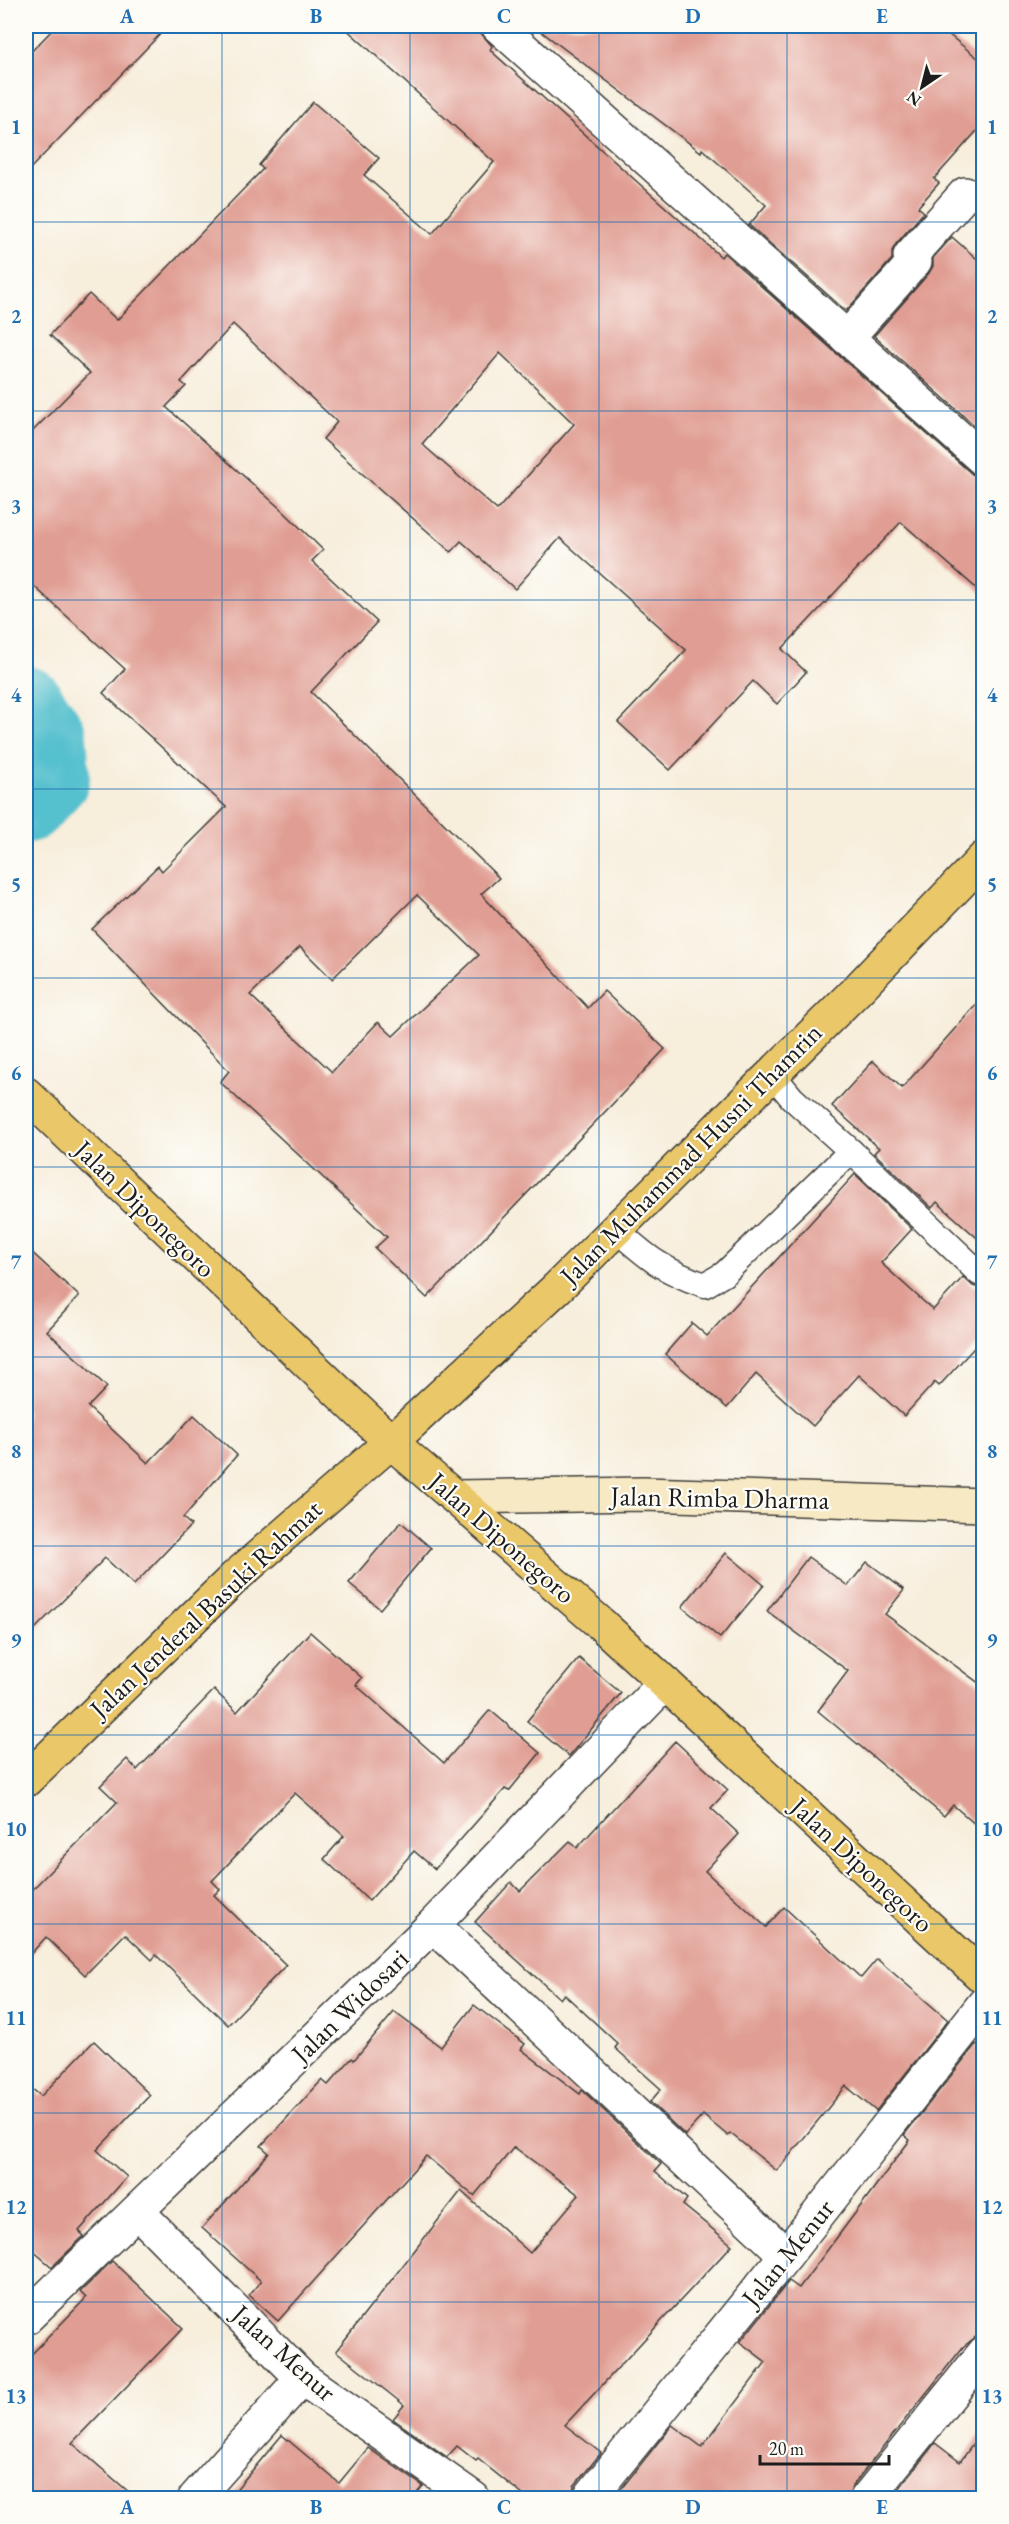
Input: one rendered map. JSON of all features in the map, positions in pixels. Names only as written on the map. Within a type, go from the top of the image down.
[{"type":"main road","name":"Jalan Muhammad Husni Thamrin","points":[[391,1442],[557,1288],[984,858]]},
{"type":"main road","name":"Jalan Diponegoro","points":[[26,1094],[391,1442],[665,1683],[984,1978]]},
{"type":"main road","name":"Jalan Jenderal Basuki Rahmat","points":[[26,1780],[235,1577],[391,1442]]},
{"type":"main road","name":"Jalan Rimba Dharma","points":[[456,1497],[644,1494],[984,1505]]},
{"type":"street","points":[[498,26],[984,460]]},
{"type":"street","points":[[847,338],[915,261],[910,256],[965,194]]},
{"type":"street","name":"Jalan Widosari","points":[[26,2318],[433,1925],[665,1683]]},
{"type":"street","points":[[433,1925],[786,2255]]},
{"type":"street","name":"Jalan Menur","points":[[589,2499],[984,2004]]},
{"type":"street","name":"Jalan Menur","points":[[138,2212],[302,2378],[473,2499]]},
{"type":"street","points":[[867,2499],[984,2353]]},
{"type":"street","points":[[195,2499],[302,2378]]},
{"type":"lane","points":[[772,1074],[792,1098],[851,1151],[979,1274],[984,1275]]},
{"type":"lane","points":[[616,1229],[651,1261],[682,1277],[705,1285],[724,1274],[851,1151]]},
{"type":"building","points":[[56,26],[168,26],[26,173],[26,57]]},
{"type":"building","points":[[343,26],[480,26],[480,32],[492,46],[490,50],[721,257],[724,253],[972,474],[984,478],[984,595],[901,522],[782,649],[806,672],[777,704],[753,681],[670,770],[618,722],[686,650],[560,538],[515,589],[461,541],[451,552],[323,439],[337,422],[233,324],[181,382],[186,386],[166,407],[282,510],[323,550],[312,561],[377,622],[311,692],[499,878],[481,894],[588,1008],[604,991],[665,1049],[427,1298],[375,1248],[387,1237],[220,1082],[229,1071],[92,929],[158,866],[162,871],[226,807],[103,693],[125,669],[26,579],[26,438],[90,373],[50,335],[89,294],[117,320],[263,169],[259,165],[313,102],[379,158],[364,175],[432,234],[494,162]],"holes":[[[500,353],[574,424],[497,510],[422,444]],[[417,895],[479,955],[393,1036],[378,1022],[332,1072],[250,995],[300,947],[332,979]]]},
{"type":"building","points":[[534,26],[938,26],[984,63],[984,123],[934,179],[939,183],[918,207],[924,212],[896,244],[892,251],[892,259],[846,311],[749,225],[766,205],[702,149],[701,152]]},
{"type":"building","points":[[952,237],[984,265],[984,434],[874,336],[929,273],[933,266],[933,258]]},
{"type":"building","points":[[984,996],[984,1244],[937,1202],[932,1208],[874,1153],[879,1148],[832,1106],[873,1061],[902,1088]]},
{"type":"building","points":[[855,1174],[912,1229],[881,1263],[933,1310],[963,1277],[973,1286],[984,1289],[984,1337],[939,1386],[935,1382],[904,1416],[859,1375],[813,1426],[756,1374],[727,1408],[665,1354],[692,1323],[707,1336]]},
{"type":"building","points":[[26,1247],[79,1296],[47,1331],[107,1387],[88,1407],[148,1463],[194,1415],[237,1455],[183,1518],[191,1525],[134,1585],[105,1558],[26,1638]]},
{"type":"building","points":[[401,1522],[431,1548],[380,1609],[349,1583]]},
{"type":"building","points":[[726,1553],[764,1585],[720,1638],[682,1607]]},
{"type":"building","points":[[808,1557],[848,1586],[867,1562],[904,1590],[885,1614],[984,1687],[984,1832],[953,1805],[944,1816],[818,1711],[848,1671],[767,1611]]},
{"type":"building","points":[[310,1632],[362,1678],[356,1685],[444,1763],[490,1710],[540,1753],[509,1791],[505,1789],[435,1869],[414,1851],[369,1901],[324,1859],[344,1836],[295,1793],[212,1881],[220,1889],[214,1895],[286,1965],[228,2025],[156,1955],[152,1960],[125,1934],[85,1975],[46,1937],[26,1959],[26,1896],[117,1802],[100,1786],[127,1759],[137,1770],[214,1690],[237,1712]]},
{"type":"building","points":[[579,1658],[621,1693],[569,1756],[527,1721]]},
{"type":"building","points":[[675,1741],[728,1790],[711,1808],[739,1834],[705,1871],[766,1927],[784,1907],[861,1978],[877,1959],[948,2020],[876,2111],[846,2086],[777,2171],[730,2133],[728,2136],[703,2115],[685,2135],[650,2102],[661,2089],[615,2048],[618,2044],[564,1994],[560,1999],[475,1922],[511,1882],[520,1891],[570,1841],[577,1848]]},
{"type":"building","points":[[474,2005],[525,2044],[521,2049],[580,2094],[582,2090],[661,2164],[655,2171],[687,2199],[683,2205],[732,2245],[565,2425],[601,2453],[574,2486],[571,2499],[528,2499],[478,2459],[476,2461],[457,2446],[447,2457],[393,2419],[404,2405],[336,2351],[461,2191],[530,2253],[579,2195],[514,2147],[474,2196],[426,2156],[278,2321],[249,2295],[261,2281],[202,2228],[269,2153],[261,2146],[322,2080],[328,2085],[352,2058],[354,2060],[394,2012],[441,2047]]},
{"type":"building","points":[[94,2041],[150,2095],[97,2150],[127,2177],[79,2231],[84,2236],[52,2267],[26,2245],[26,2084],[41,2096]]},
{"type":"building","points":[[976,2044],[984,2051],[984,2335],[977,2336],[963,2347],[852,2486],[849,2499],[613,2499],[672,2425],[702,2447],[766,2362],[740,2342],[789,2281],[799,2288],[910,2140],[904,2135]]},
{"type":"building","points":[[112,2261],[183,2328],[72,2443],[137,2499],[26,2499],[26,2360],[86,2298],[80,2292]]},
{"type":"building","points":[[984,2429],[984,2499],[891,2499],[935,2443],[960,2462]]},
{"type":"building","points":[[282,2435],[339,2483],[368,2448],[423,2486],[412,2499],[228,2499]]},
{"type":"waterway","points":[[26,705],[48,737],[51,777],[26,804]]}]
